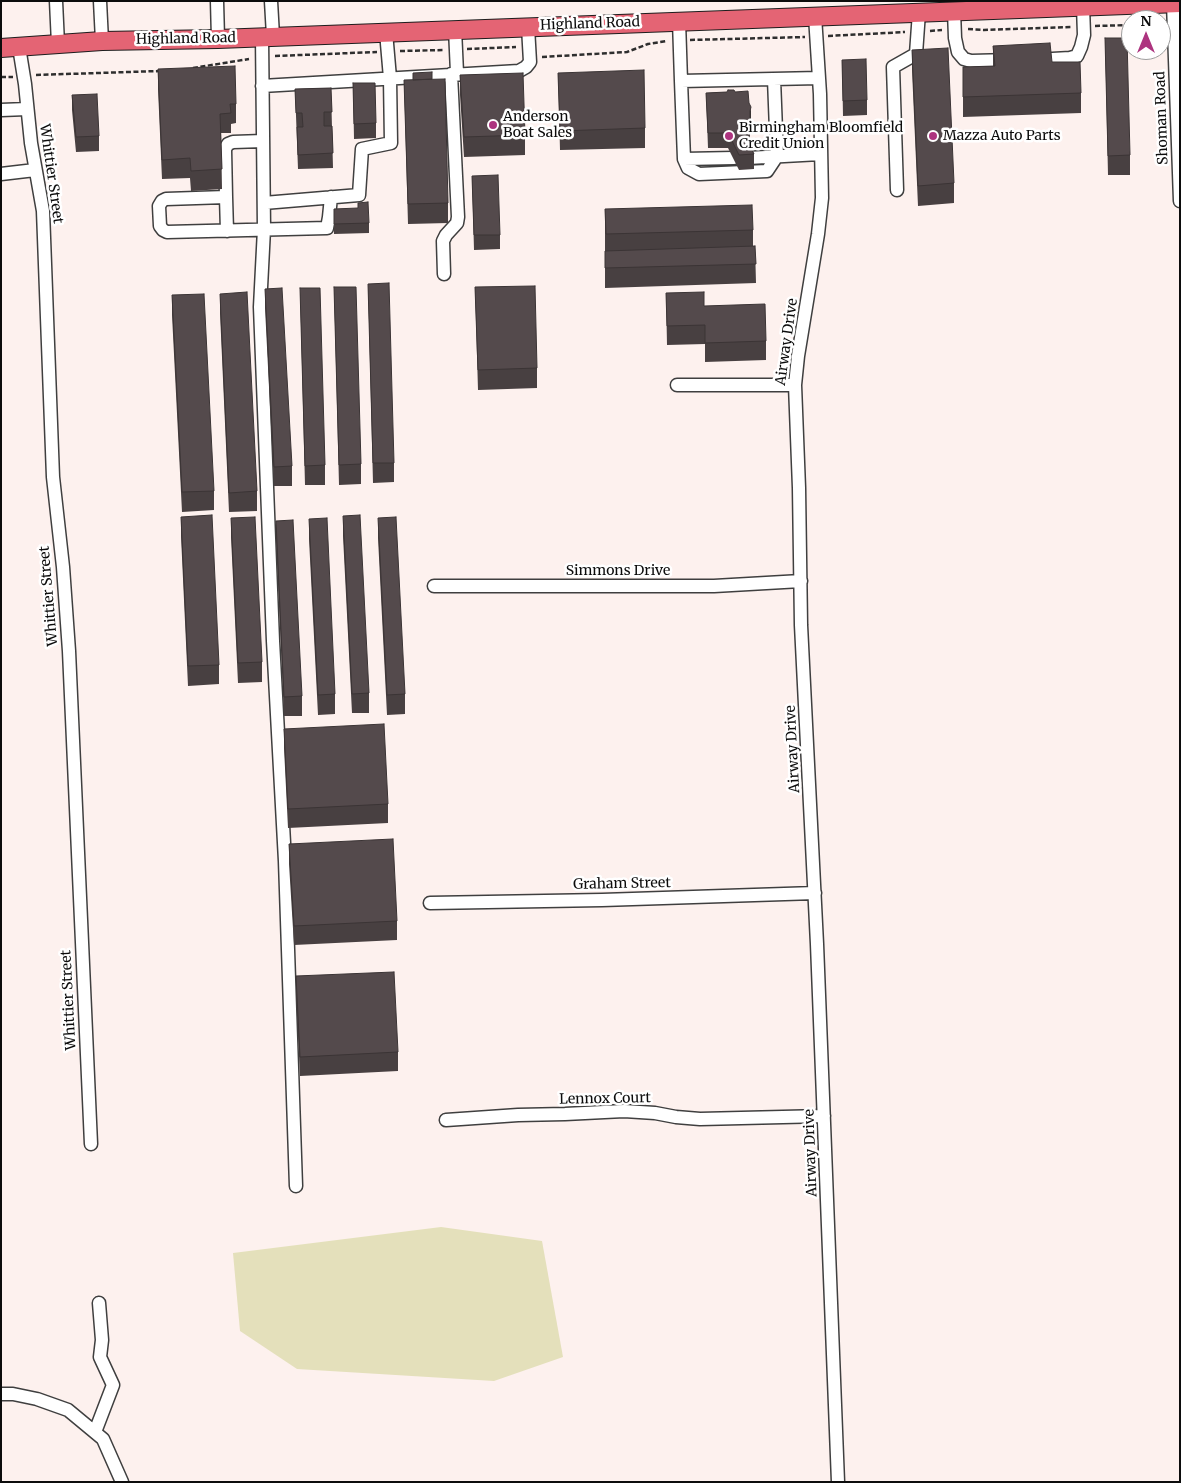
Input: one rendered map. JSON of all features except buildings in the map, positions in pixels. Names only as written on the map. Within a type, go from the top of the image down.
[{"type":"highway","name":"Highland Road","points":[[10,47],[102,41],[218,39],[954,11],[972,6],[1083,6],[1176,3]]},
{"type":"street","points":[[56,1],[58,44]]},
{"type":"street","points":[[100,1],[102,41]]},
{"type":"street","points":[[217,1],[218,39]]},
{"type":"street","points":[[271,1],[262,86],[264,229],[260,307],[273,641],[285,861],[296,1186]]},
{"type":"street","name":"Shoman Road","points":[[1176,3],[1180,201]]},
{"type":"street","points":[[954,11],[958,52],[964,60],[1021,60],[1077,56],[1084,35],[1083,6]]},
{"type":"street","points":[[897,190],[893,66],[916,54],[919,12]]},
{"type":"street","name":"Airway Drive","points":[[815,16],[819,78],[822,198],[795,386],[804,689],[815,893],[838,1482]]},
{"type":"street","points":[[679,21],[684,159],[688,168],[699,174],[767,171],[777,156],[774,79]]},
{"type":"street","points":[[262,86],[519,71],[530,62],[528,27]]},
{"type":"street","points":[[444,274],[443,241],[457,223],[458,217],[454,74],[455,29]]},
{"type":"street","points":[[264,203],[360,195],[362,149],[391,143],[390,78],[386,32]]},
{"type":"street","name":"Whittier Street","points":[[10,47],[25,84],[30,143],[43,210],[53,477],[63,568],[69,651],[91,1144]]},
{"type":"street","points":[[681,81],[819,78]]},
{"type":"street","points":[[1,110],[27,109]]},
{"type":"street","points":[[227,231],[225,149],[228,144],[233,142],[263,141]]},
{"type":"street","points":[[748,158],[820,154]]},
{"type":"street","points":[[684,159],[734,158]]},
{"type":"street","points":[[1,174],[35,170]]},
{"type":"street","points":[[226,197],[166,199],[159,206],[160,226],[167,232],[326,228],[331,197]]},
{"type":"street","points":[[677,386],[795,386]]},
{"type":"street","name":"Simmons Drive","points":[[434,586],[714,586],[801,581]]},
{"type":"street","name":"Graham Street","points":[[430,903],[815,893]]},
{"type":"street","name":"Lennox Court","points":[[446,1120],[624,1111],[700,1119],[824,1116]]},
{"type":"street","points":[[95,1432],[113,1385],[100,1357],[102,1340],[99,1304]]},
{"type":"street","points":[[1,1394],[13,1394],[37,1399],[68,1410],[103,1439],[122,1482]]},
{"type":"path","points":[[830,36],[1121,25]]},
{"type":"path","points":[[33,76],[130,72]]},
{"type":"path","points":[[1,77],[13,77]]},
{"type":"shaded area","points":[[441,1227],[542,1241],[563,1357],[494,1381],[297,1369],[240,1331],[233,1253]]},
{"type":"place","name":"Anderson Boat Sales","points":[[493,125]]},
{"type":"place","name":"Birmingham Bloomfield Credit Union","points":[[729,136]]},
{"type":"place","name":"Mazza Auto Parts","points":[[933,136]]}]
